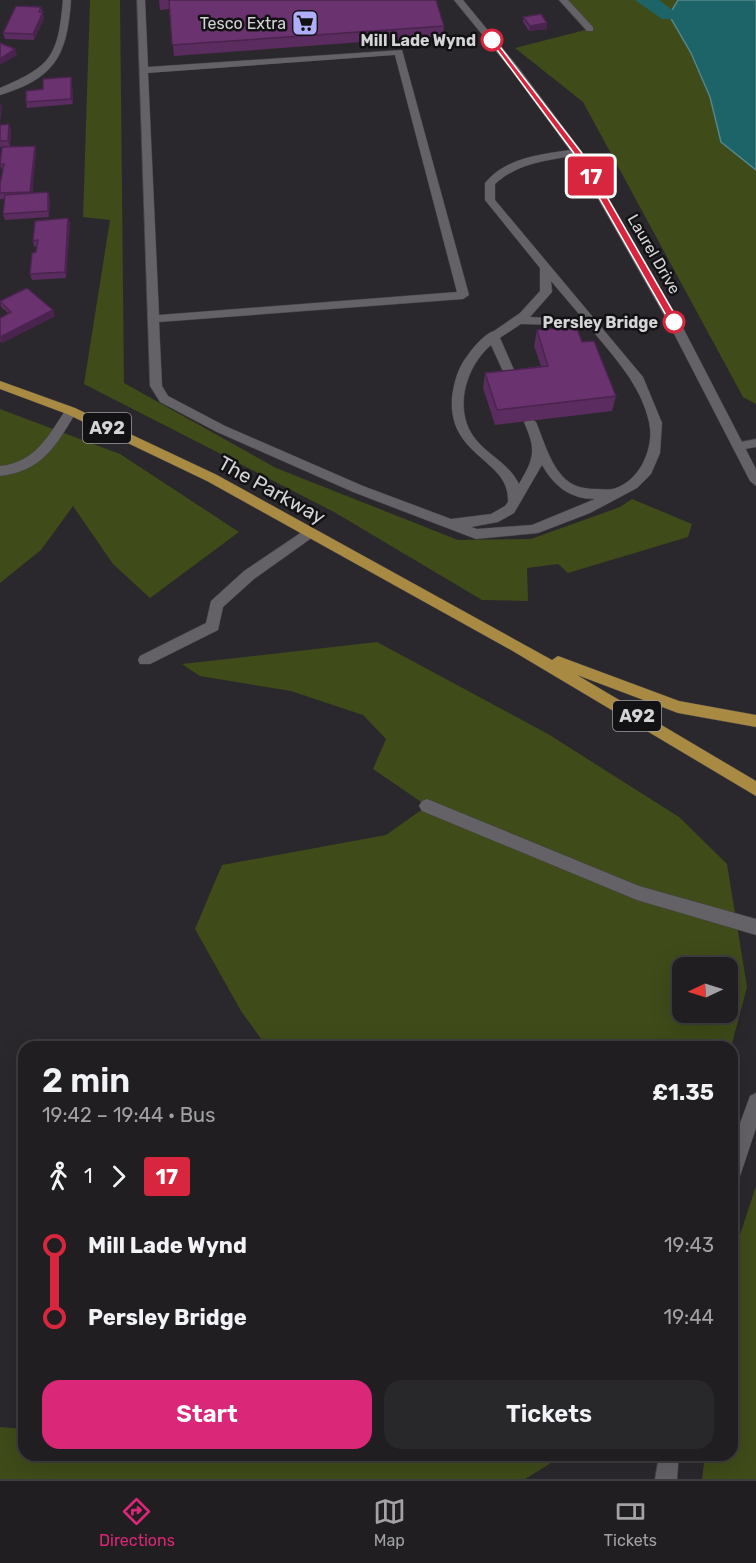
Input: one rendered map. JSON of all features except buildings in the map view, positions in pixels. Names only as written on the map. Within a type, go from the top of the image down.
[{"type":"main road","name":"The Parkway","points":[[0,385],[71,411],[212,478],[516,646]]},
{"type":"main road","name":"A92","points":[[516,646],[678,707],[756,721]]},
{"type":"main road","name":"A92","points":[[516,646],[756,789]]},
{"type":"street","points":[[0,92],[49,65],[58,55],[65,36],[67,0]]},
{"type":"street","points":[[141,0],[156,386],[164,399],[221,429],[349,486],[476,534],[533,530],[585,510],[632,485],[646,471],[654,453],[656,423],[637,377],[490,200],[490,183],[501,171],[516,164],[577,152]]},
{"type":"street","name":"Laurel Drive","points":[[458,0],[515,69],[577,152],[674,322],[756,481]]},
{"type":"street","points":[[563,0],[590,29]]},
{"type":"street","points":[[143,70],[399,52],[463,295],[153,319]]},
{"type":"street","points":[[516,500],[515,488],[508,474],[480,452],[463,430],[458,400],[465,369],[493,335],[517,320],[546,292],[545,269]]},
{"type":"street","points":[[517,320],[566,321],[594,326]]},
{"type":"street","points":[[493,335],[515,386]]},
{"type":"street","points":[[0,471],[18,471],[38,458],[71,411]]},
{"type":"street","points":[[530,422],[556,480],[568,490],[588,496],[615,494]]},
{"type":"street","points":[[739,446],[756,443]]},
{"type":"street","points":[[451,524],[497,518],[509,511],[535,468],[540,444]]},
{"type":"street","points":[[145,660],[213,626],[216,605],[249,575],[308,533]]},
{"type":"street","points":[[427,806],[637,893],[756,927]]},
{"type":"street","points":[[738,1154],[756,1102]]},
{"type":"street","points":[[666,1479],[668,1461]]},
{"type":"green space","points":[[90,0],[120,0],[124,383],[276,468],[458,540],[531,539],[620,507],[632,499],[692,524],[688,537],[568,573],[558,564],[527,568],[528,601],[482,600],[334,512],[84,384],[110,220],[83,217]]},
{"type":"green space","points":[[563,0],[678,0],[669,15],[691,53],[710,97],[721,142],[756,170],[756,404],[743,397],[583,102],[515,48],[589,29]]},
{"type":"green space","points":[[0,409],[120,454],[239,532],[150,598],[113,564],[73,506],[41,550],[0,583]]},
{"type":"green space","points":[[377,642],[548,734],[679,817],[727,864],[747,987],[738,1021],[738,957],[672,957],[672,1023],[737,1023],[733,1041],[263,1041],[241,1011],[195,929],[222,865],[386,835],[427,806],[373,769],[386,739],[363,715],[291,691],[200,676],[182,664]]},
{"type":"green space","points":[[756,1186],[756,1479],[702,1479],[704,1461],[738,1461],[738,1241]]},
{"type":"green space","points":[[0,1427],[18,1428],[18,1461],[554,1461],[525,1479],[0,1479]]},
{"type":"water","points":[[678,0],[756,0],[756,170],[721,142],[710,97],[691,53],[669,15]]},
{"type":"waterway","points":[[645,0],[669,15]]},
{"type":"bus line","name":"17","points":[[492,40],[577,152],[674,322]]},
{"type":"place","name":"Tesco Extra","points":[[305,23]]},
{"type":"place","name":"Mill Lade Wynd","points":[[492,40]]},
{"type":"place","name":"Persley Bridge","points":[[674,322]]}]
